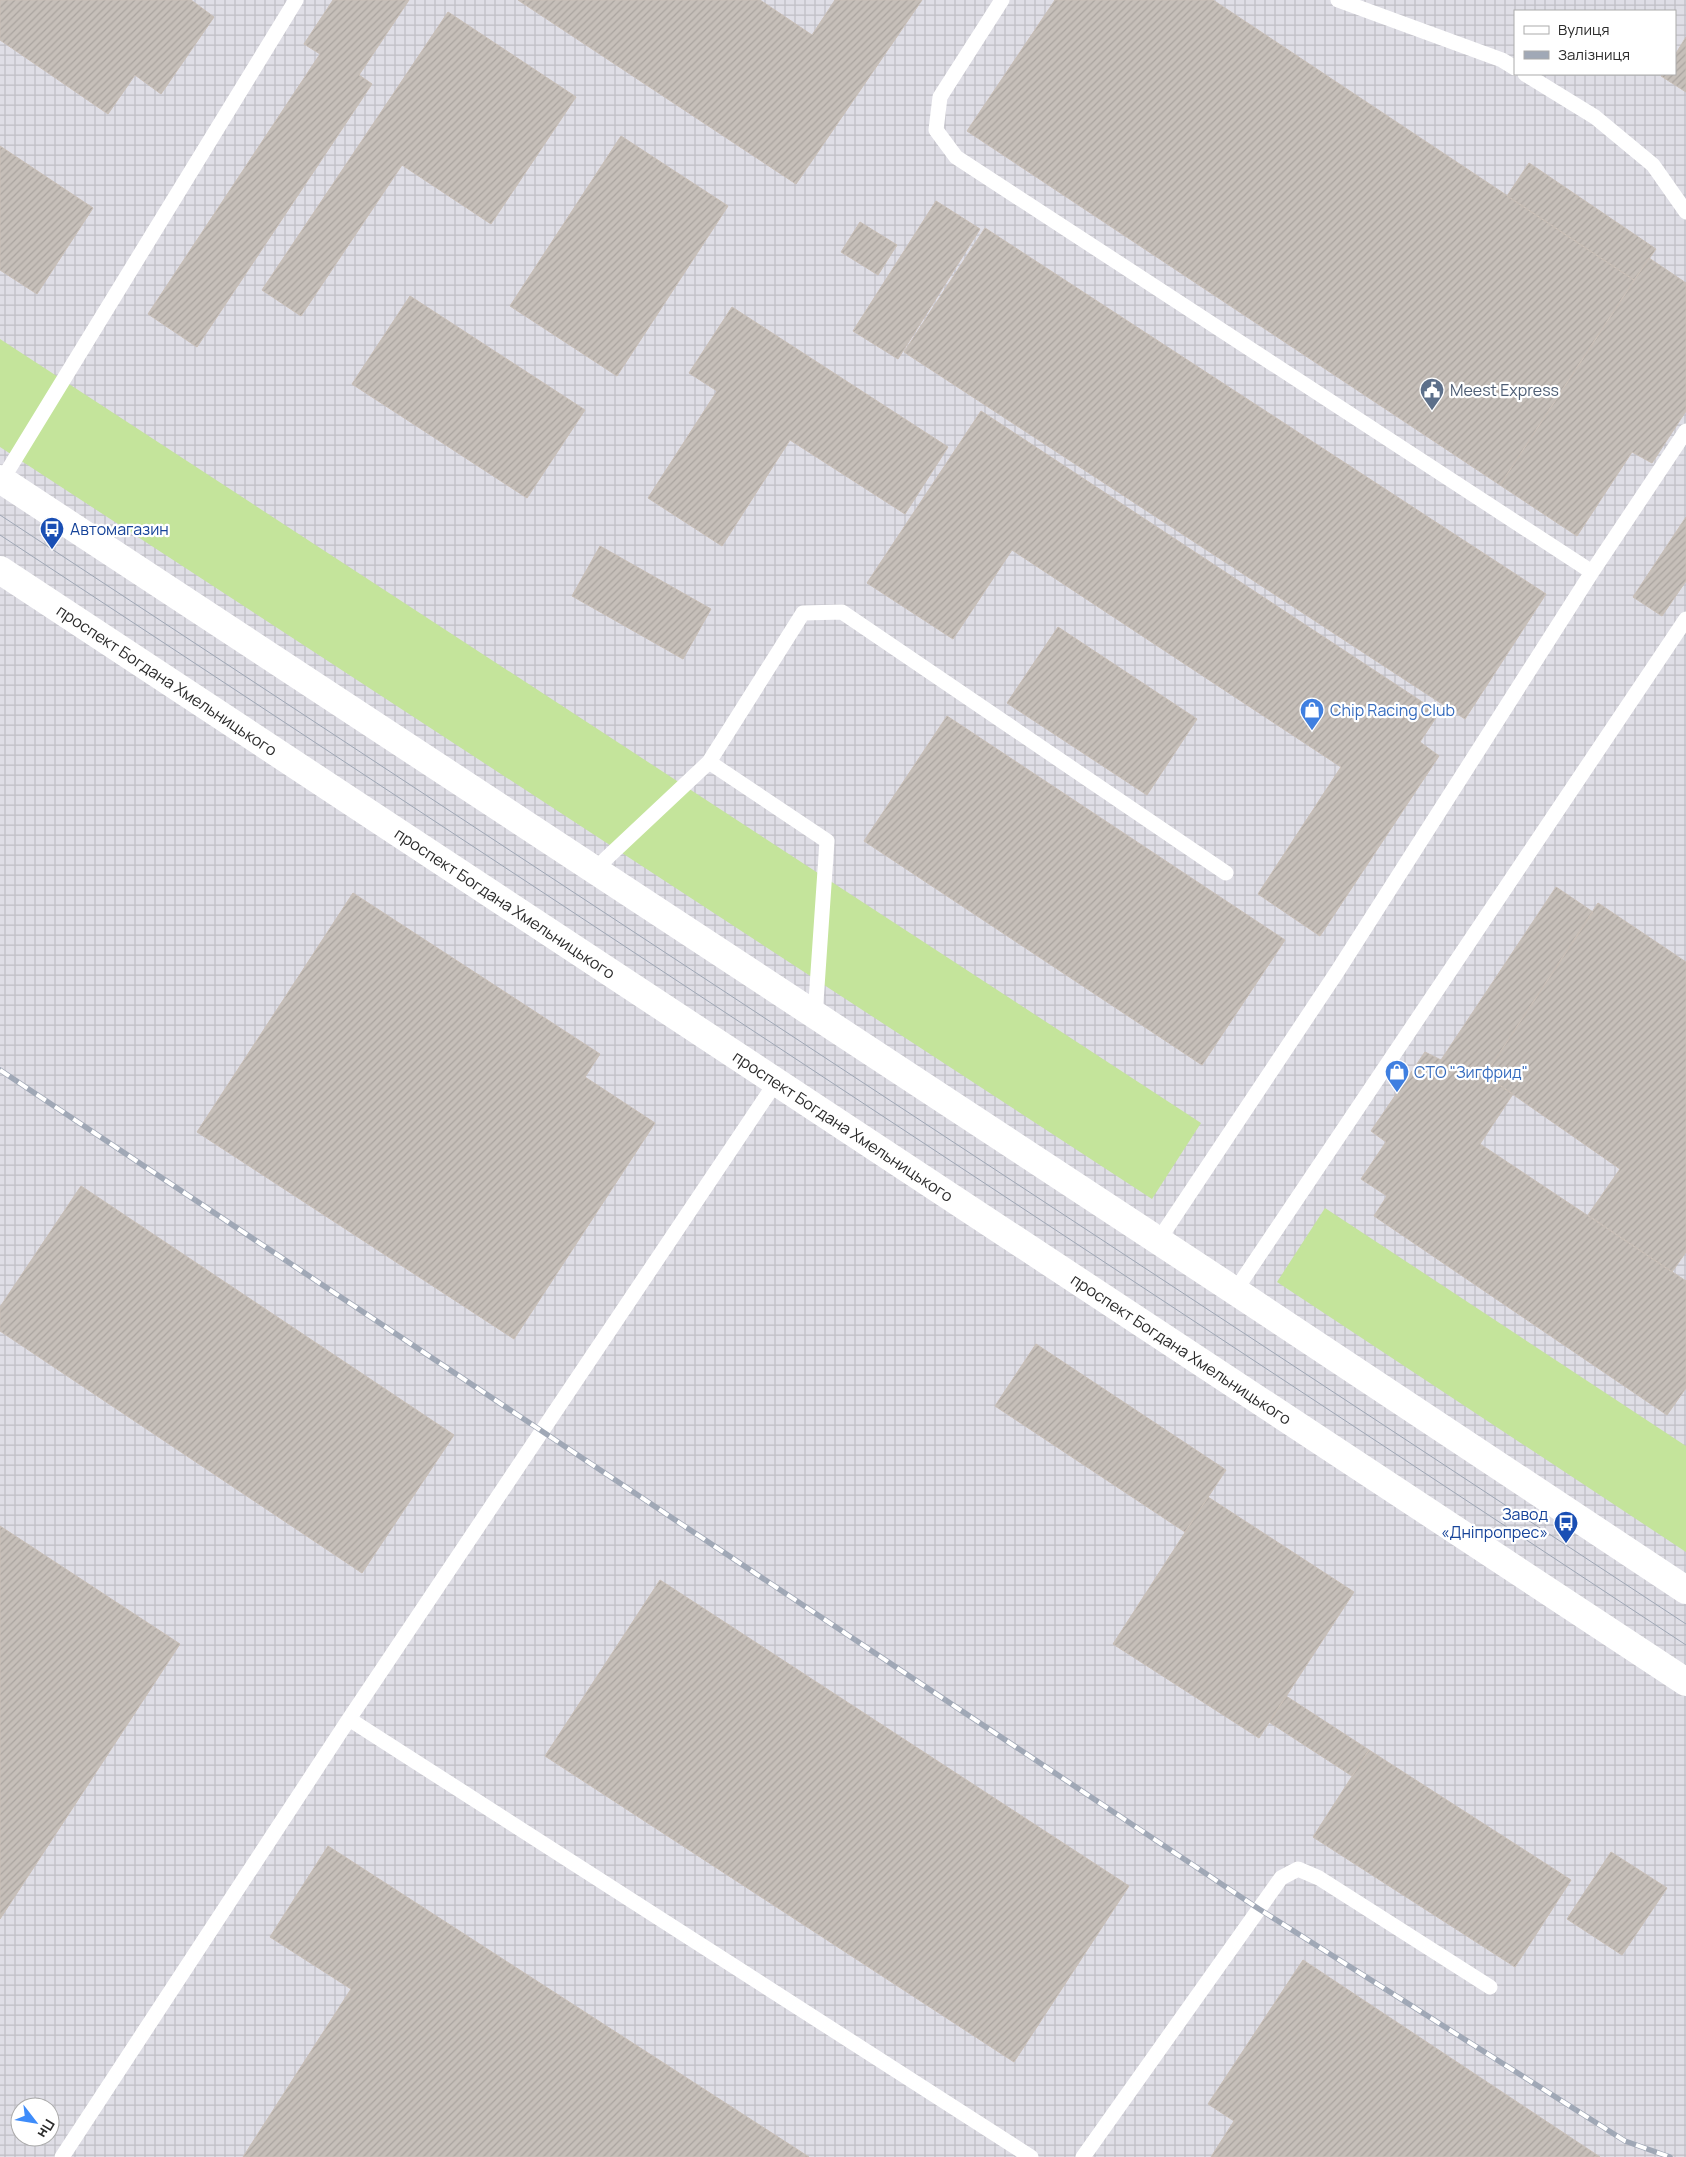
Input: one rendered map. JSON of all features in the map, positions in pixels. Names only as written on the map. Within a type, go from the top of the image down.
[{"type":"main road","points":[[1,480],[1235,1290],[1686,1590]]},
{"type":"main road","name":"проспект Богдана Хмельницького","points":[[0,570],[1686,1682]]},
{"type":"lane","points":[[1,480],[296,0]]},
{"type":"lane","points":[[1002,0],[940,96],[936,130],[956,156],[1592,572]]},
{"type":"lane","points":[[1338,0],[1502,60],[1514,67]]},
{"type":"lane","points":[[1527,75],[1595,117],[1653,165],[1686,212]]},
{"type":"lane","points":[[1158,1241],[1337,972],[1592,572],[1686,431]]},
{"type":"lane","points":[[594,870],[709,762],[803,613],[842,612],[1226,873]]},
{"type":"lane","points":[[1235,1290],[1686,619]]},
{"type":"lane","points":[[709,762],[827,841],[815,1016]]},
{"type":"lane","points":[[62,2157],[350,1719],[776,1082]]},
{"type":"lane","points":[[350,1719],[1031,2157]]},
{"type":"lane","points":[[1083,2157],[1281,1878],[1298,1869],[1319,1878],[1490,1987]]},
{"type":"shaded area","points":[[0,0],[1686,0],[1686,2157],[0,2157]]},
{"type":"green space","points":[[0,339],[1201,1123],[1152,1199],[0,447]]},
{"type":"green space","points":[[1325,1208],[1686,1446],[1686,1552],[1277,1282]]},
{"type":"building","points":[[0,0],[191,0],[214,17],[161,94],[135,75],[108,114],[0,40]]},
{"type":"building","points":[[333,0],[409,0],[359,75],[372,84],[197,347],[148,314],[320,54],[304,44]]},
{"type":"building","points":[[518,0],[760,0],[812,35],[835,0],[922,0],[796,184]]},
{"type":"building","points":[[1055,0],[1213,0],[1634,280],[1500,485],[967,131]]},
{"type":"building","points":[[448,12],[576,97],[491,224],[402,165],[301,316],[262,290]]},
{"type":"building","points":[[1686,37],[1686,92],[1661,76],[1676,75],[1676,53]]},
{"type":"building","points":[[621,136],[728,206],[617,376],[510,306]]},
{"type":"building","points":[[0,146],[93,208],[37,294],[0,270]]},
{"type":"building","points":[[1529,163],[1656,249],[1634,280],[1507,196]]},
{"type":"building","points":[[936,201],[980,229],[898,359],[853,331]]},
{"type":"building","points":[[860,222],[897,245],[878,275],[841,252]]},
{"type":"building","points":[[985,228],[1546,594],[1465,719],[904,352]]},
{"type":"building","points":[[1649,258],[1686,283],[1686,411],[1652,463],[1632,452],[1577,536],[1500,485]]},
{"type":"building","points":[[410,296],[585,410],[527,498],[352,384]]},
{"type":"building","points":[[732,307],[948,447],[905,514],[790,440],[722,546],[648,498],[717,391],[689,373]]},
{"type":"building","points":[[981,411],[1439,713],[1420,742],[1439,756],[1320,936],[1258,894],[1341,767],[1012,550],[953,639],[867,583]]},
{"type":"building","points":[[1686,517],[1686,581],[1662,616],[1633,597]]},
{"type":"building","points":[[600,546],[711,609],[683,659],[572,596]]},
{"type":"building","points":[[1058,627],[1197,719],[1147,795],[1007,703]]},
{"type":"building","points":[[947,716],[1285,940],[1202,1065],[864,841]]},
{"type":"building","points":[[1556,887],[1593,912],[1485,1075],[1513,1094],[1480,1144],[1686,1281],[1686,1388],[1667,1415],[1374,1216],[1387,1196],[1361,1179],[1386,1142],[1371,1131],[1425,1052],[1441,1060]]},
{"type":"building","points":[[353,893],[600,1054],[585,1077],[655,1123],[514,1339],[197,1132]]},
{"type":"building","points":[[1598,903],[1686,962],[1686,1252],[1672,1272],[1588,1215],[1620,1169],[1485,1075]]},
{"type":"building","points":[[81,1186],[454,1435],[362,1573],[0,1331],[0,1307]]},
{"type":"building","points":[[1036,1344],[1226,1470],[1185,1532],[995,1406]]},
{"type":"building","points":[[1208,1497],[1354,1592],[1259,1738],[1113,1644]]},
{"type":"building","points":[[0,1526],[180,1644],[0,1919]]},
{"type":"building","points":[[660,1580],[1129,1886],[1014,2062],[545,1756]]},
{"type":"building","points":[[1286,1696],[1369,1750],[1352,1776],[1269,1722]]},
{"type":"building","points":[[1369,1750],[1571,1880],[1515,1967],[1313,1837]]},
{"type":"building","points":[[328,1846],[809,2157],[243,2157],[351,1989],[270,1937]]},
{"type":"building","points":[[1611,1852],[1667,1888],[1622,1955],[1567,1919]]},
{"type":"building","points":[[1303,1960],[1600,2157],[1211,2157],[1234,2121],[1208,2104]]},
{"type":"tram line","points":[[0,515],[1686,1624]]},
{"type":"tram line","points":[[0,535],[1686,1645]]},
{"type":"railway","points":[[0,1070],[1259,1909],[1625,2141],[1670,2157]]},
{"type":"place","name":"Meest Express","points":[[1432,411]]},
{"type":"place","name":"Автомагазин","points":[[52,550]]},
{"type":"place","name":"Chip Racing Club","points":[[1312,731]]},
{"type":"place","name":"СТО \"Зигфрид\"","points":[[1397,1093]]},
{"type":"place","name":"Завод «Дніпропрес»","points":[[1566,1544]]}]
